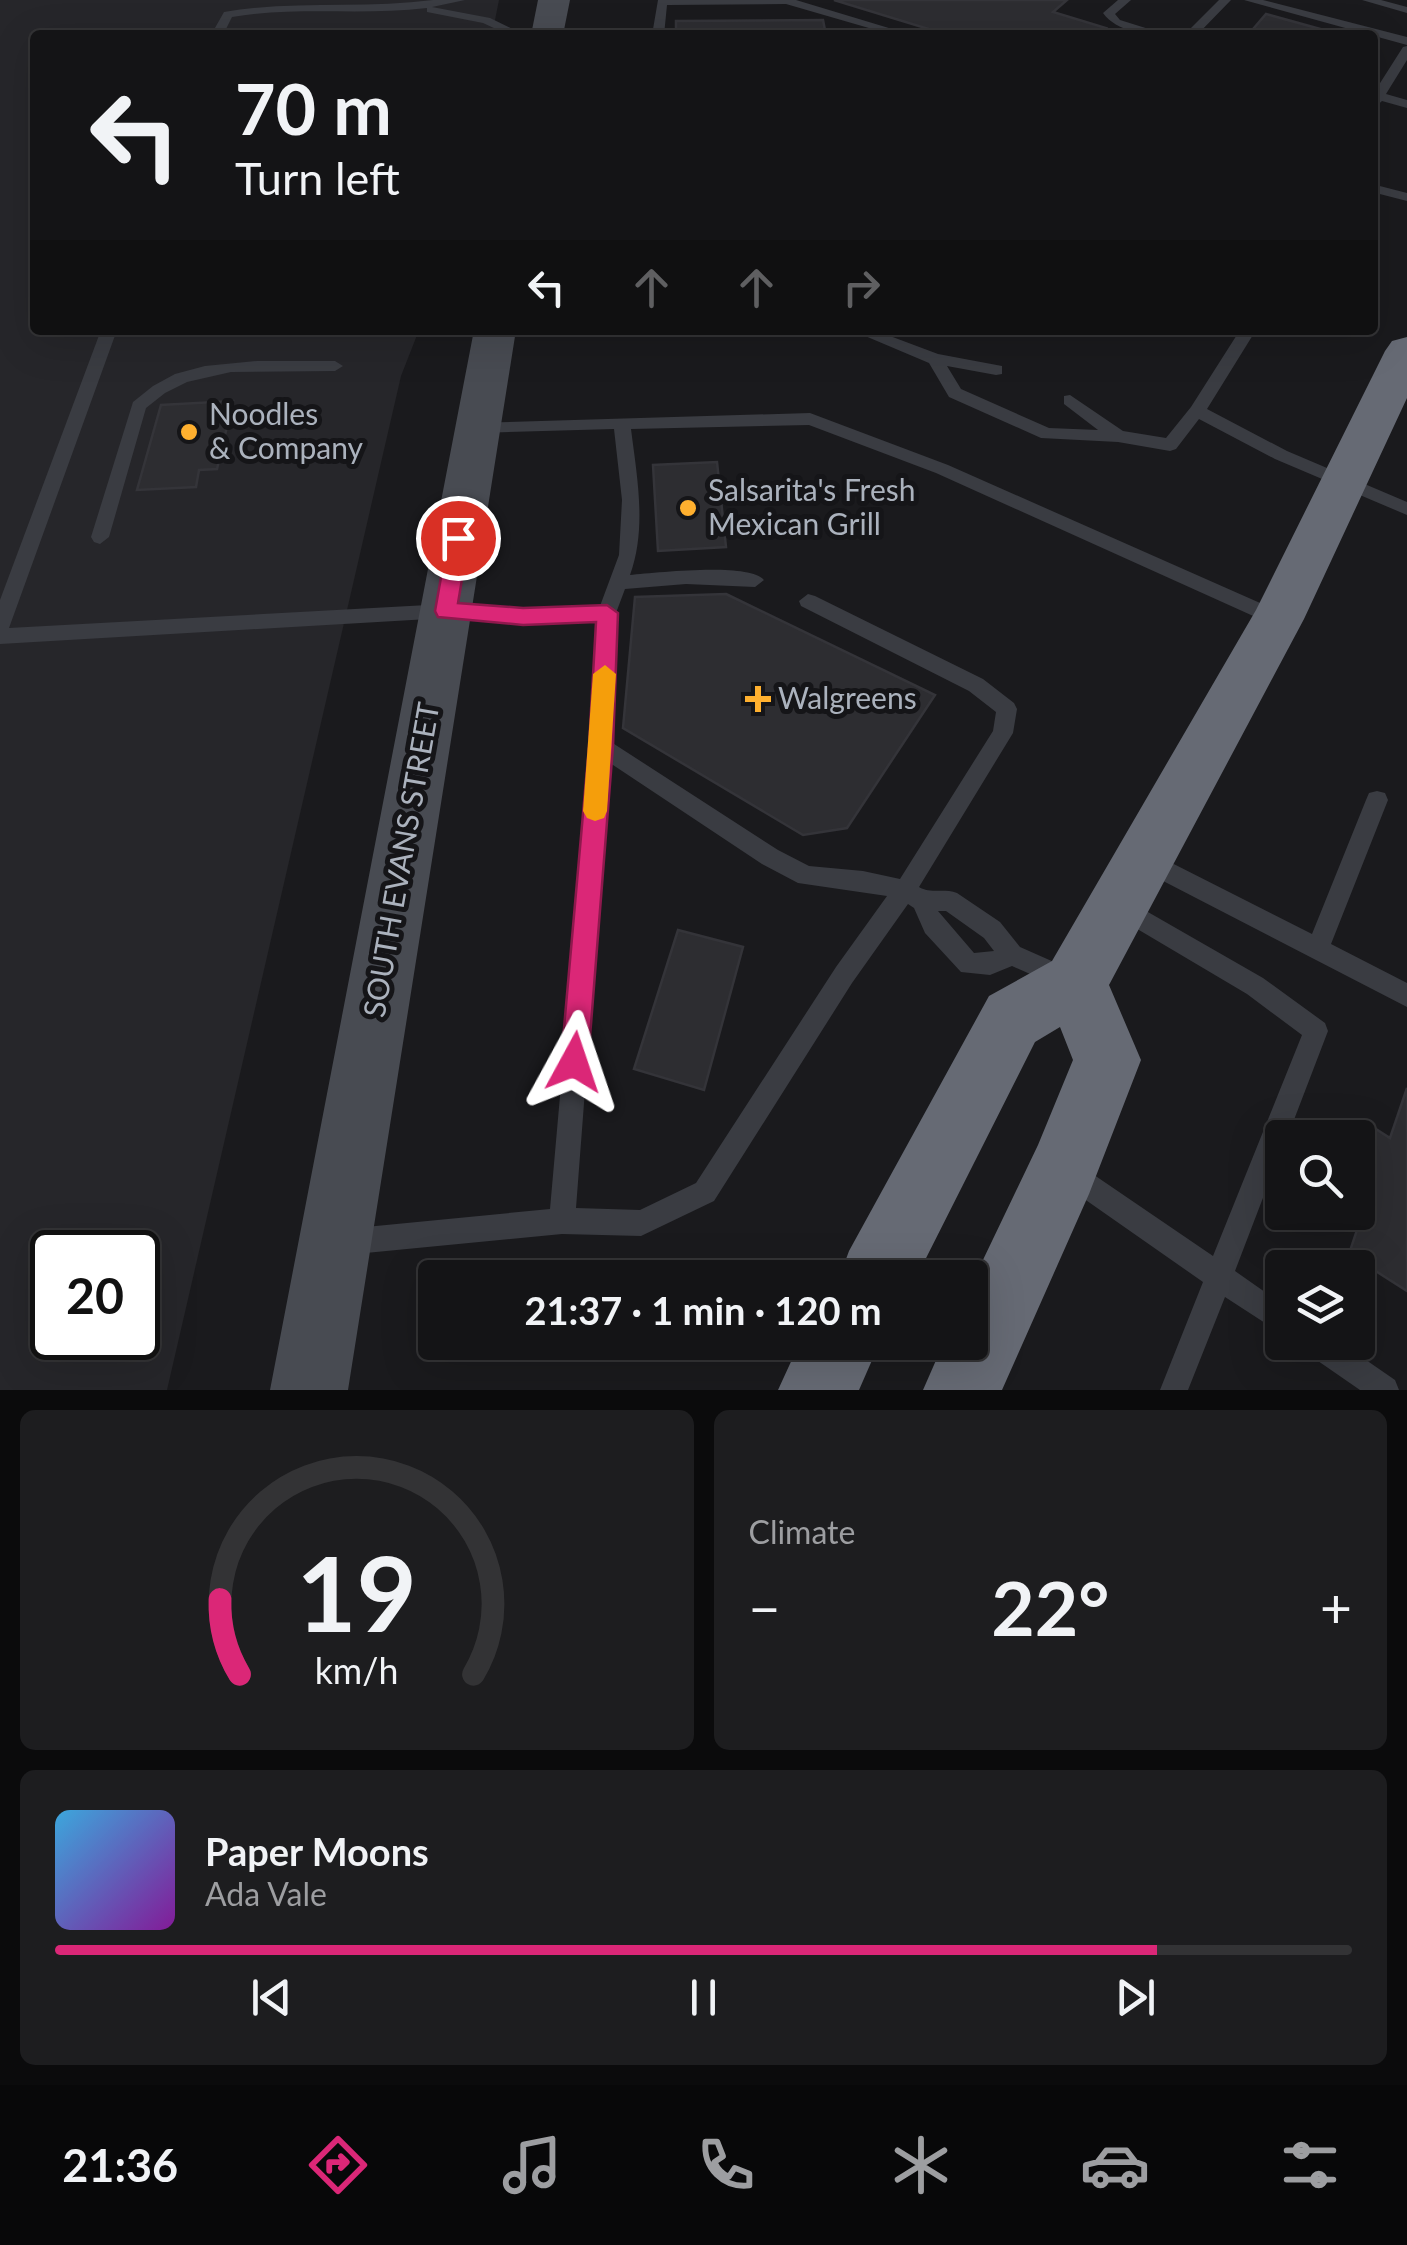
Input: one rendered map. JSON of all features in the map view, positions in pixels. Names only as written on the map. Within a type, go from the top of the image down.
[{"type":"highway","points":[[885,1260],[1012,1018],[1075,984],[1278,619],[1407,351]]},
{"type":"highway","points":[[962,1390],[1064,1169],[1107,1060],[1075,984]]},
{"type":"highway","points":[[817,1390],[833,1360]]},
{"type":"main road","points":[[548,30],[554,0]]},
{"type":"main road","name":"SOUTH EVANS STREET","points":[[309,1390],[494,335]]},
{"type":"lane","points":[[228,0],[258,9]]},
{"type":"lane","points":[[220,30],[228,14],[258,9],[329,12],[458,0]]},
{"type":"lane","points":[[1125,0],[1110,13],[1116,22],[1144,30]]},
{"type":"lane","points":[[1195,30],[1225,0]]},
{"type":"lane","points":[[1250,0],[1362,30]]},
{"type":"lane","points":[[1368,0],[1407,10]]},
{"type":"lane","points":[[659,30],[662,2],[751,1],[787,1],[888,30]]},
{"type":"lane","points":[[414,6],[486,20],[508,30]]},
{"type":"lane","points":[[1378,34],[1407,42]]},
{"type":"lane","points":[[1378,94],[1407,50]]},
{"type":"lane","points":[[1378,99],[1407,104]]},
{"type":"lane","points":[[1378,190],[1407,198]]},
{"type":"lane","points":[[0,626],[107,335]]},
{"type":"lane","points":[[872,335],[935,359],[996,370]]},
{"type":"lane","points":[[935,359],[956,394],[1047,434],[1118,436],[1170,445],[1197,411],[1245,335]]},
{"type":"lane","points":[[100,537],[140,406],[153,392],[172,379],[197,371],[336,366]]},
{"type":"lane","points":[[1070,400],[1118,436]]},
{"type":"lane","points":[[1197,411],[1280,456],[1407,509]]},
{"type":"lane","points":[[478,427],[810,419],[942,469],[1278,619]]},
{"type":"lane","points":[[562,1220],[601,746],[607,613],[628,555],[631,500],[622,424]]},
{"type":"lane","points":[[618,582],[686,576],[755,580]]},
{"type":"lane","points":[[334,1244],[562,1220],[641,1223],[705,1192],[844,975],[914,896],[1003,733],[1006,709],[976,685],[808,601]]},
{"type":"lane","points":[[0,636],[446,611],[523,617],[607,613]]},
{"type":"lane","points":[[601,746],[770,857],[806,876],[863,881],[914,896],[949,900],[992,930],[1012,955],[1075,984]]},
{"type":"lane","points":[[1318,950],[1377,800]]},
{"type":"lane","points":[[1144,860],[1407,995]]},
{"type":"lane","points":[[914,896],[932,925],[969,964],[990,964],[1012,955]]},
{"type":"lane","points":[[1118,906],[1255,986],[1316,1030],[1174,1390]]},
{"type":"lane","points":[[1064,1169],[1265,1308]]},
{"type":"lane","points":[[1341,1360],[1385,1390]]},
{"type":"shaded area","points":[[0,0],[499,0],[493,30],[30,30],[30,335],[417,335],[401,376],[167,1390],[0,1390]]},
{"type":"building","points":[[834,0],[1067,0],[1053,12],[1106,28],[1104,30],[932,30]]},
{"type":"building","points":[[1266,14],[1324,30],[1252,30]]},
{"type":"building","points":[[823,20],[825,30],[676,30],[676,21]]},
{"type":"building","name":"Noodles & Company","points":[[233,401],[217,469],[199,470],[196,487],[137,490],[161,405]]},
{"type":"building","points":[[717,462],[726,547],[658,551],[653,465]]},
{"type":"building","points":[[726,594],[935,695],[847,828],[803,835],[623,728],[635,597]]},
{"type":"building","points":[[678,930],[743,947],[704,1090],[634,1069]]},
{"type":"building","points":[[1407,1088],[1407,1291],[1375,1271],[1375,1250],[1350,1250],[1357,1230],[1375,1230],[1375,1129],[1390,1138]]},
{"type":"slow traffic","points":[[595,811],[605,674]]},
{"type":"place","name":"Noodles & Company","points":[[189,432]]},
{"type":"place","name":"Salsarita's Fresh Mexican Grill","points":[[688,508]]},
{"type":"place","name":"Walgreens","points":[[758,699]]},
{"type":"route","points":[[458,538],[446,611],[523,617],[607,613],[601,746],[574,1062]]}]
